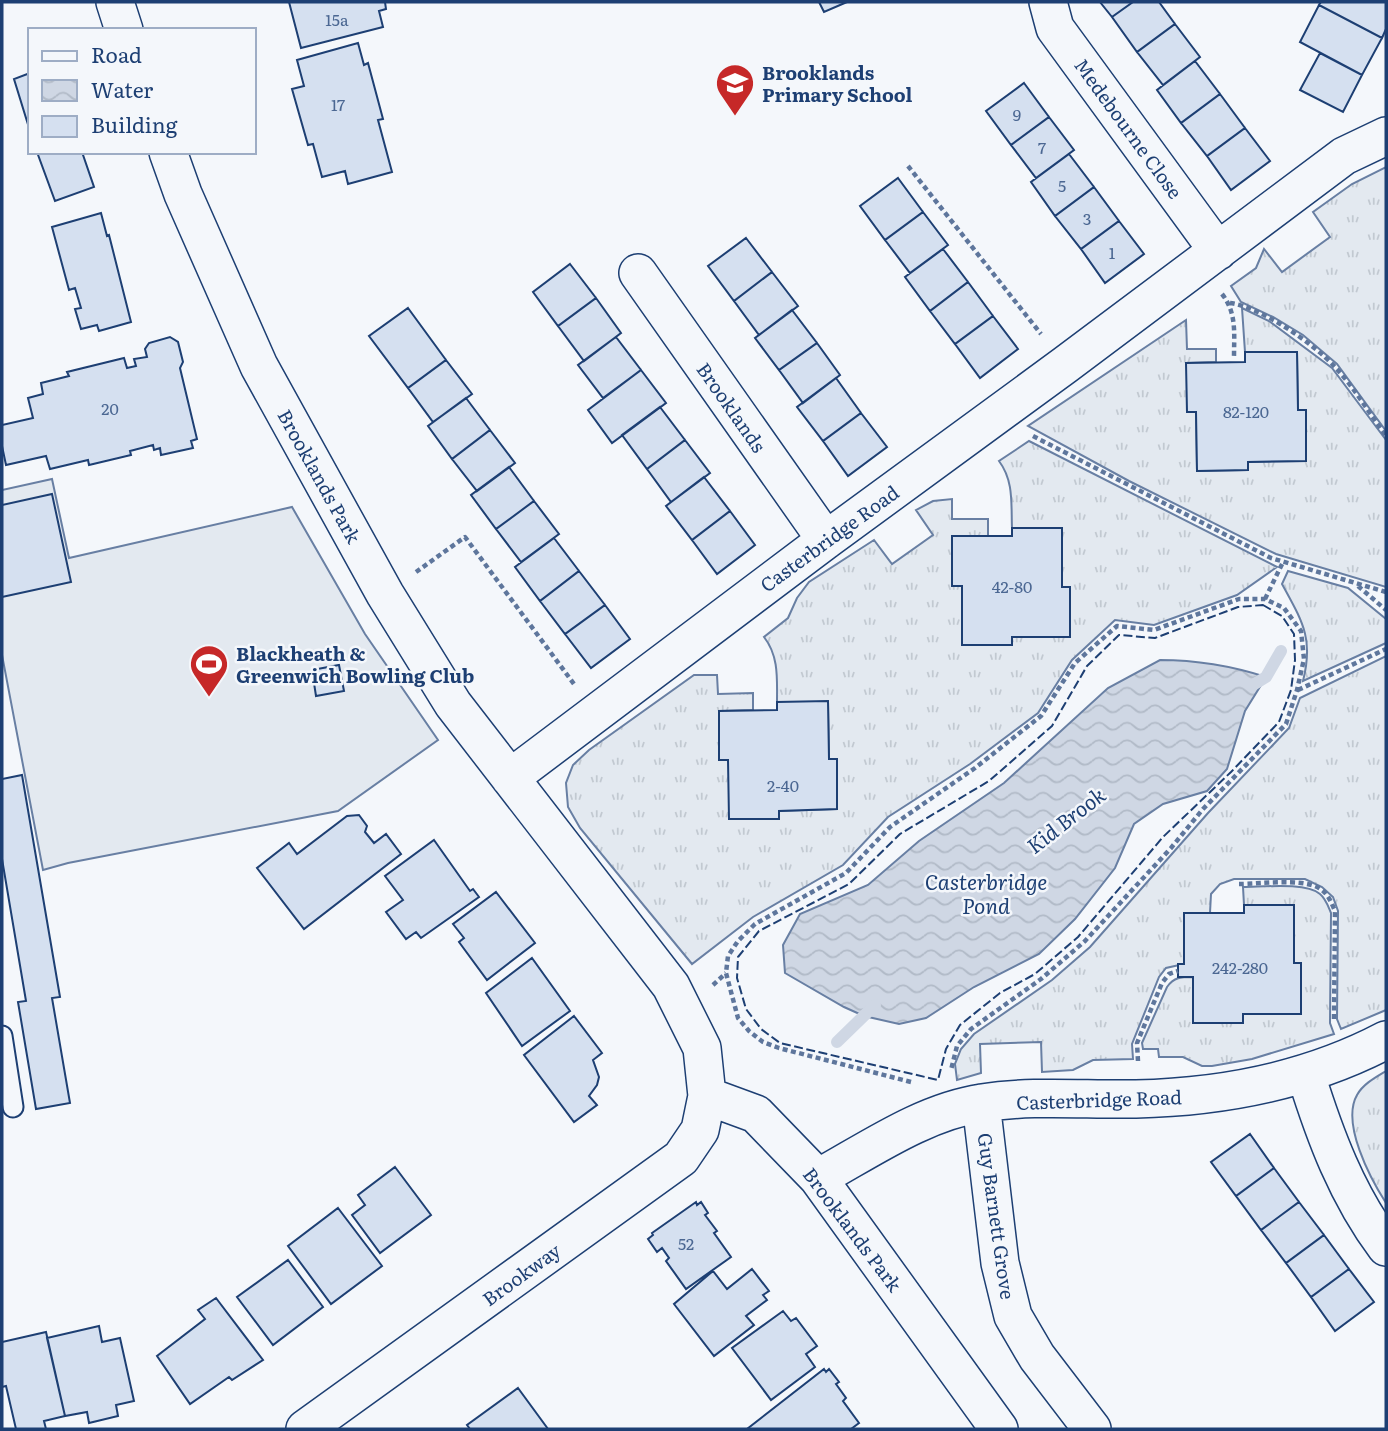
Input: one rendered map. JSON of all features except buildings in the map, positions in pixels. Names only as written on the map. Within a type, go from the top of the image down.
[{"type":"street","points":[[114,2],[123,28]]},
{"type":"street","name":"Medebourne Close","points":[[1048,2],[1055,28],[1210,257]]},
{"type":"street","name":"Casterbridge Road","points":[[595,713],[1344,156],[1386,136]]},
{"type":"street","name":"Brooklands Park","points":[[169,154],[183,194],[259,366],[385,594],[453,704],[671,986],[702,1048],[707,1096],[756,1114],[818,1178],[999,1429]]},
{"type":"street","name":"Brooklands","points":[[638,273],[825,540]]},
{"type":"street","points":[[510,778],[595,713]]},
{"type":"street","name":"Casterbridge Road","points":[[818,1178],[936,1116],[981,1103],[1200,1096],[1253,1088],[1306,1074],[1351,1058],[1386,1040]]},
{"type":"street","points":[[1306,1074],[1321,1123],[1340,1168],[1365,1220],[1386,1247]]},
{"type":"street","name":"Brookway","points":[[305,1429],[681,1158],[699,1130],[707,1096]]},
{"type":"street","name":"Guy Barnett Grove","points":[[981,1103],[1000,1263],[1013,1316],[1037,1357],[1092,1429]]},
{"type":"lane","points":[[2,1035],[13,1107]]},
{"type":"path","points":[[908,166],[1065,365]]},
{"type":"path","points":[[1210,257],[1230,303],[1234,357]]},
{"type":"path","points":[[1230,303],[1241,305],[1300,338],[1334,366],[1386,436]]},
{"type":"path","points":[[996,416],[1218,532],[1283,562],[1386,593]]},
{"type":"path","points":[[385,594],[465,537],[595,713]]},
{"type":"path","points":[[1265,599],[1283,562]]},
{"type":"path","points":[[1357,585],[1386,610]]},
{"type":"path","points":[[917,1084],[779,1048],[763,1042],[749,1031],[737,1018],[726,973],[728,956],[737,941],[755,924],[846,873],[890,827],[975,768],[1041,716],[1075,663],[1117,626],[1154,630],[1238,599],[1265,599],[1284,608],[1301,631],[1304,660],[1286,724],[1203,808],[1171,848],[1085,941],[1041,979],[971,1029],[957,1046],[950,1076]]},
{"type":"path","points":[[1297,690],[1386,649]]},
{"type":"path","points":[[1239,884],[1309,884],[1321,889],[1330,900],[1335,911],[1334,1020],[1351,1058]]},
{"type":"path","points":[[1139,1063],[1137,1043],[1162,983],[1169,974],[1178,971]]},
{"type":"path","points":[[1126,1063],[1149,1063]]},
{"type":"green space","points":[[1386,167],[1386,431],[1337,364],[1303,335],[1241,302],[1231,286],[1256,268],[1264,249],[1282,272],[1330,237],[1313,212],[1352,184]]},
{"type":"green space","points":[[1242,308],[1269,321],[1332,368],[1386,440],[1386,587],[1276,554],[1129,481],[1028,426],[1186,320],[1187,349],[1216,349],[1216,362],[1186,363],[1196,412],[1197,471],[1247,470],[1248,462],[1306,461],[1306,410],[1298,410],[1297,352],[1245,352]]},
{"type":"green space","points":[[1029,441],[1277,567],[1237,595],[1154,625],[1115,620],[1072,660],[1038,713],[970,764],[888,817],[843,865],[753,917],[692,964],[580,828],[568,807],[566,783],[573,765],[589,750],[694,675],[717,675],[718,694],[753,693],[753,710],[719,711],[719,760],[728,760],[779,811],[837,809],[837,759],[829,759],[828,702],[777,702],[775,660],[764,637],[788,618],[797,598],[809,582],[874,540],[892,564],[933,535],[916,510],[933,501],[952,499],[952,519],[988,519],[988,536],[952,537],[952,585],[962,586],[962,645],[1011,645],[1012,637],[1062,587],[1062,528],[1012,528],[1009,485],[999,461]]},
{"type":"green space","name":"Blackheath & Greenwich Bowling Club","points":[[52,479],[69,558],[292,507],[365,634],[438,740],[338,811],[43,870],[2,655],[2,490]]},
{"type":"green space","points":[[1288,571],[1348,588],[1386,619],[1386,643],[1303,681],[1306,641],[1300,620],[1282,584]]},
{"type":"green space","points":[[1386,656],[1386,1010],[1341,1029],[1337,1019],[1338,911],[1333,897],[1322,887],[1305,879],[1234,879],[1220,884],[1211,894],[1210,913],[1184,913],[1184,964],[1166,968],[1159,977],[1132,1044],[1133,1059],[1093,1060],[1073,1070],[1042,1072],[1041,1042],[980,1044],[981,1073],[957,1080],[955,1064],[961,1049],[974,1034],[1052,980],[1090,947],[1208,813],[1289,728],[1300,698]]},
{"type":"green space","points":[[1243,887],[1305,888],[1320,894],[1325,900],[1331,913],[1330,1023],[1334,1034],[1252,1059],[1212,1066],[1202,1066],[1183,1057],[1159,1057],[1158,1049],[1143,1049],[1142,1043],[1167,987],[1175,979],[1193,977],[1193,1023],[1243,1023],[1243,1014],[1301,1014],[1301,964],[1294,963],[1294,905],[1244,905]]},
{"type":"green space","points":[[1386,1071],[1386,1203],[1372,1180],[1360,1150],[1355,1135],[1353,1107],[1360,1091]]},
{"type":"water","name":"Casterbridge Pond","points":[[1160,660],[1213,664],[1266,677],[1245,711],[1227,769],[1207,791],[1163,804],[1134,824],[1115,868],[1075,919],[1039,954],[974,987],[926,1018],[899,1024],[864,1016],[785,973],[783,945],[800,914],[868,885],[919,841],[1004,783],[1108,688]]},
{"type":"waterway","name":"Kid Brook","points":[[1253,685],[1266,677],[1281,651]]},
{"type":"waterway","name":"Kid Brook","points":[[837,1042],[875,1005]]},
{"type":"fence","points":[[1263,605],[1282,616],[1294,634],[1295,660],[1291,690],[1279,722],[1163,837],[1078,937],[1035,974],[1000,993],[960,1025],[946,1049],[938,1080],[780,1043],[761,1029],[746,1009],[737,978],[738,957],[759,931],[849,884],[900,834],[989,781],[1052,726],[1087,666],[1119,635],[1155,638],[1238,607],[1263,605]]},
{"type":"place","name":"Brooklands Primary School","points":[[735,117]]},
{"type":"place","name":"Blackheath & Greenwich Bowling Club","points":[[209,698]]}]
